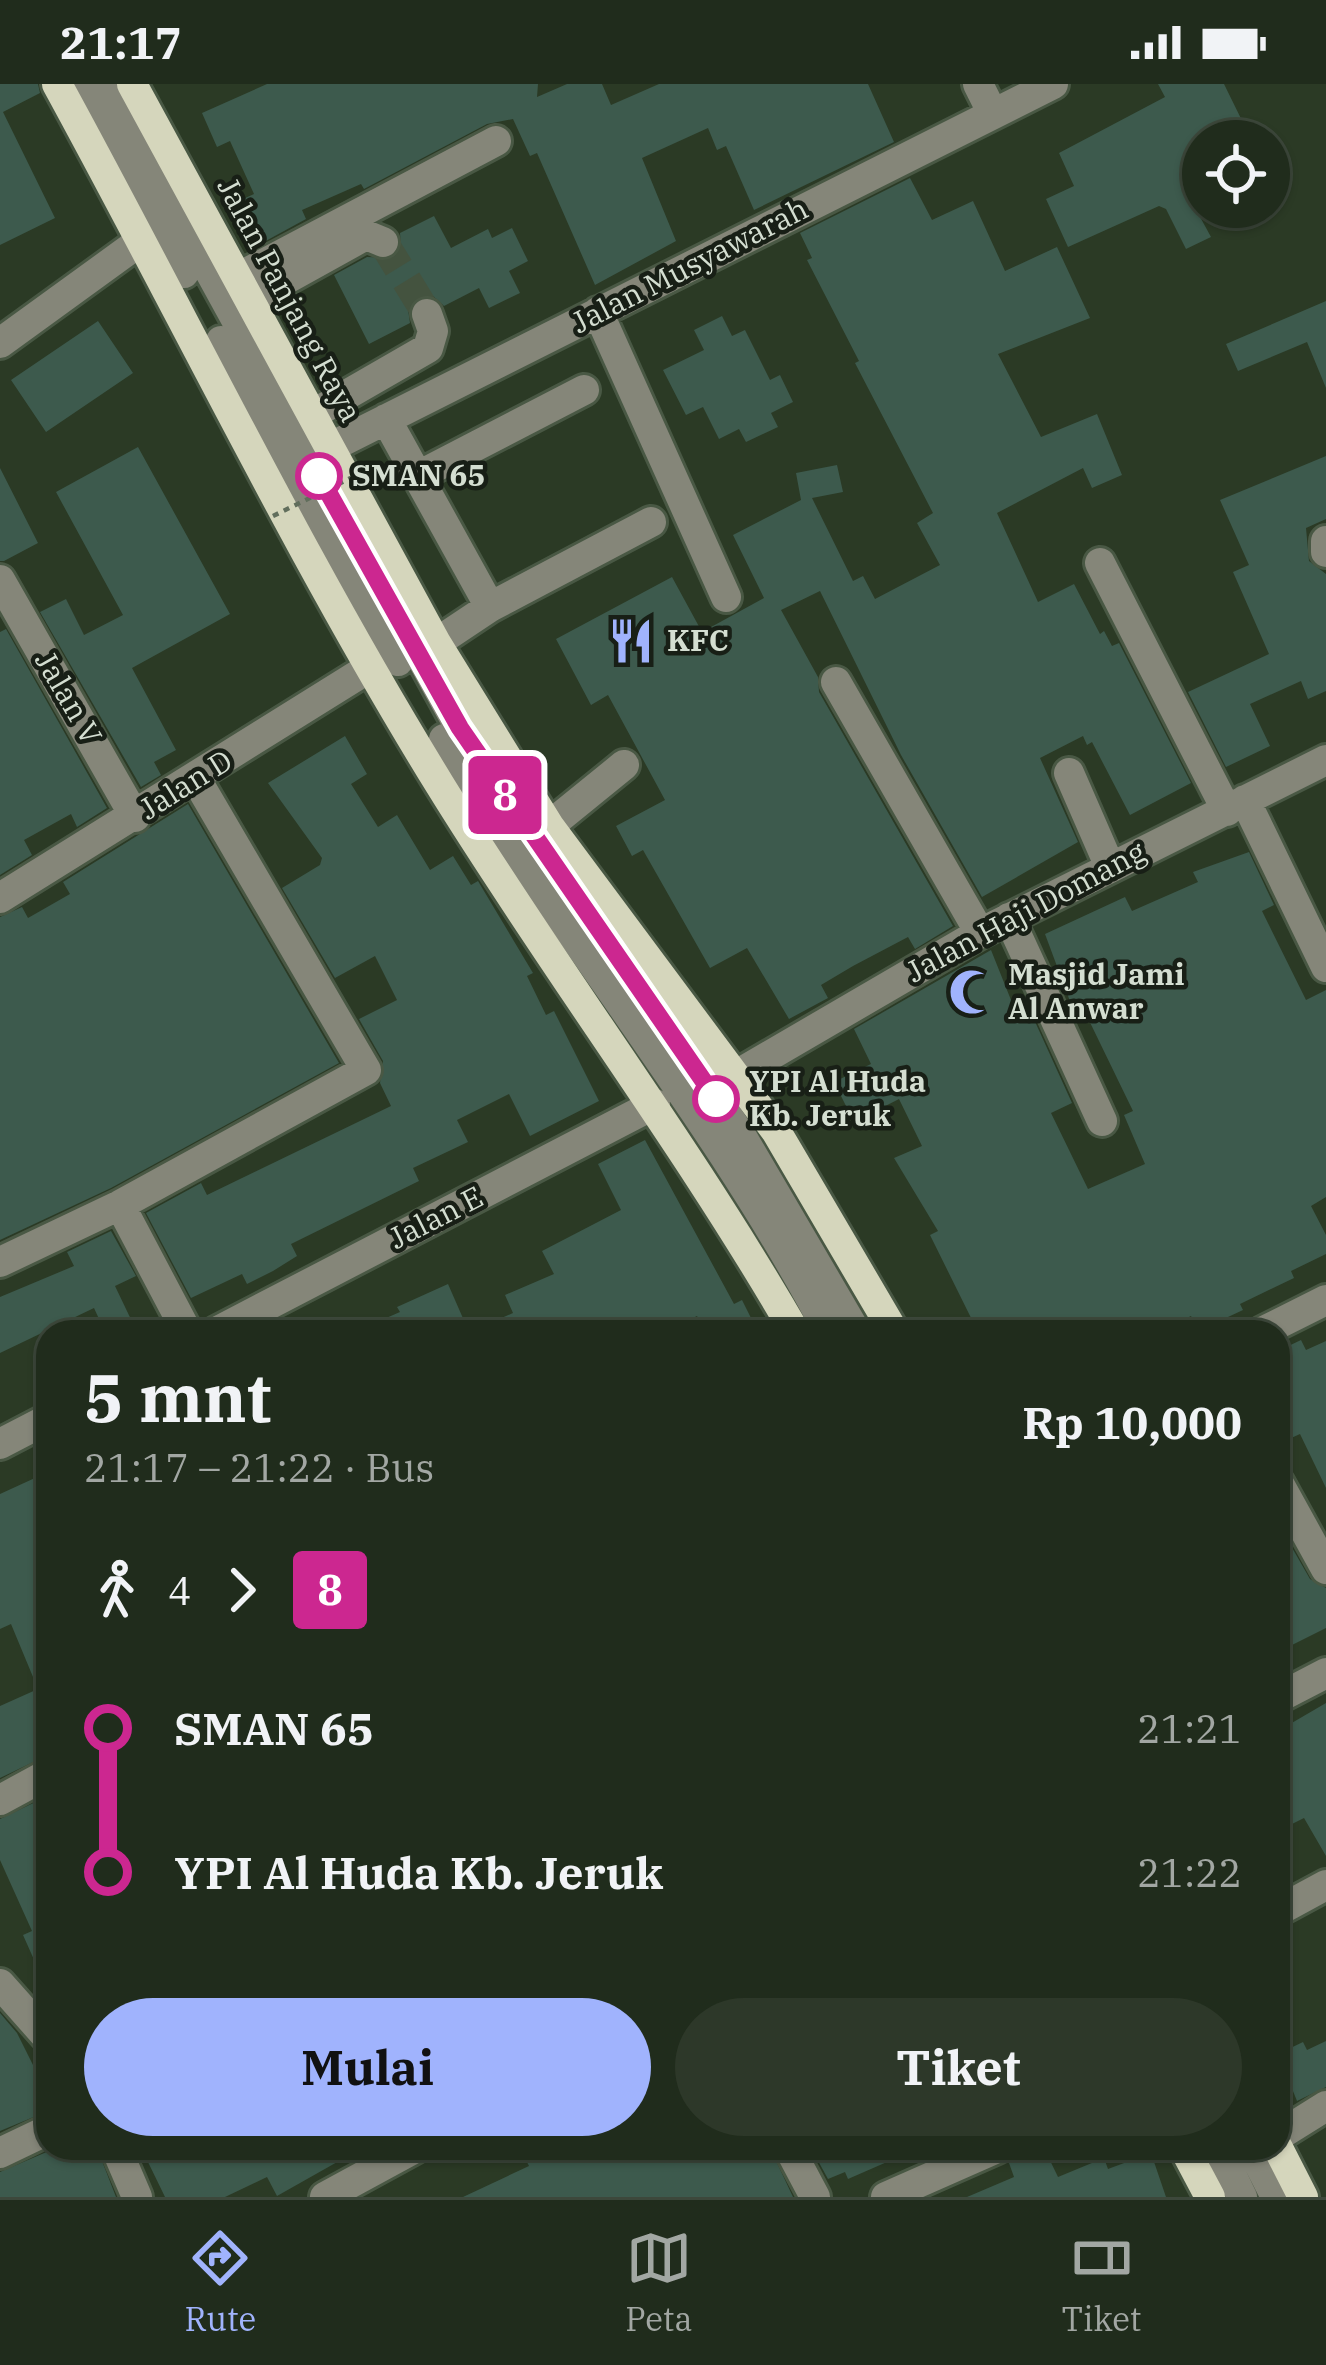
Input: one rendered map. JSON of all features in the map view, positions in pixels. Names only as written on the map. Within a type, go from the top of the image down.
[{"type":"main road","points":[[57,84],[370,668],[454,808],[655,1104],[788,1320]]},
{"type":"main road","name":"Jalan Panjang Raya","points":[[133,84],[436,643],[549,826],[776,1131],[871,1320]]},
{"type":"main road","points":[[1190,2160],[1210,2197]]},
{"type":"main road","points":[[1284,2160],[1303,2197]]},
{"type":"street","points":[[81,84],[292,478],[502,836],[752,1197],[823,1320]]},
{"type":"street","points":[[107,84],[460,728],[870,1320]]},
{"type":"street","points":[[978,84],[993,114]]},
{"type":"street","name":"Jalan Musyawarah","points":[[332,446],[1052,84]]},
{"type":"street","points":[[243,289],[496,141]]},
{"type":"street","points":[[243,289],[365,235],[383,242]]},
{"type":"street","points":[[0,343],[142,240]]},
{"type":"street","points":[[598,312],[726,598]]},
{"type":"street","points":[[315,414],[428,348],[434,331],[427,314]]},
{"type":"street","points":[[418,476],[584,389]]},
{"type":"street","points":[[386,419],[490,607]]},
{"type":"street","points":[[436,643],[490,607],[651,522]]},
{"type":"street","points":[[1326,541],[1326,552]]},
{"type":"street","points":[[1100,563],[1326,967]]},
{"type":"street","name":"Jalan V","points":[[0,580],[9,616],[135,817]]},
{"type":"street","name":"Jalan D","points":[[0,898],[370,668]]},
{"type":"street","points":[[836,682],[980,933]]},
{"type":"street","name":"Jalan Haji Domang","points":[[733,1077],[980,933],[1326,760]]},
{"type":"street","points":[[549,826],[624,765]]},
{"type":"street","points":[[1069,772],[1110,867]]},
{"type":"street","points":[[0,1262],[120,1204],[366,1070],[196,779]]},
{"type":"street","points":[[1009,918],[1102,1121]]},
{"type":"street","name":"Jalan E","points":[[261,1320],[655,1104]]},
{"type":"street","points":[[120,1204],[181,1320]]},
{"type":"street","points":[[1286,1320],[1326,1300]]},
{"type":"street","points":[[0,1444],[36,1425]]},
{"type":"street","points":[[1290,1503],[1326,1569]]},
{"type":"street","points":[[1290,1692],[1326,1673]]},
{"type":"street","points":[[0,1800],[36,1780]]},
{"type":"street","points":[[1290,1904],[1326,1885]]},
{"type":"street","points":[[0,1984],[36,2024]]},
{"type":"street","points":[[1290,2129],[1326,2107]]},
{"type":"street","points":[[0,2153],[36,2136]]},
{"type":"street","points":[[121,2160],[137,2197]]},
{"type":"street","points":[[325,2197],[393,2160]]},
{"type":"street","points":[[795,2160],[814,2197]]},
{"type":"street","points":[[886,2197],[970,2160]]},
{"type":"street","points":[[1186,2160],[1194,2197]]},
{"type":"street","points":[[1224,2160],[1242,2197]]},
{"type":"street","points":[[1257,2160],[1276,2197]]},
{"type":"path","points":[[273,516],[365,471]]},
{"type":"building","points":[[0,84],[38,84],[40,93],[3,112],[55,218],[0,245]]},
{"type":"building","points":[[267,84],[538,84],[537,97],[567,84],[602,84],[611,105],[659,84],[868,84],[894,142],[754,210],[726,146],[717,150],[708,128],[642,158],[676,241],[595,285],[537,153],[530,156],[513,119],[487,124],[364,189],[361,184],[302,210],[306,219],[262,243],[243,199],[254,194],[230,141],[217,147],[202,113]]},
{"type":"building","points":[[1158,84],[1224,84],[1242,120],[1182,120],[1182,228],[1206,228],[1211,237],[1186,249],[1166,209],[1159,206],[1068,247],[1046,199],[1074,186],[1059,153],[1165,97]]},
{"type":"building","points":[[910,178],[932,220],[973,201],[1005,271],[1057,247],[1090,318],[998,354],[1041,437],[1097,414],[1122,475],[1092,488],[1083,468],[997,513],[1038,602],[1074,584],[1100,634],[1104,631],[1112,646],[1119,643],[1191,783],[1130,815],[1092,742],[1087,745],[1083,736],[1040,758],[1078,842],[982,897],[901,755],[820,591],[781,610],[818,677],[819,692],[953,926],[915,949],[908,937],[853,966],[821,985],[828,998],[789,1019],[747,948],[710,968],[643,850],[632,856],[616,826],[665,800],[608,695],[591,705],[556,639],[672,577],[702,632],[764,598],[733,535],[801,500],[796,473],[837,465],[843,492],[812,498],[853,581],[863,576],[875,599],[940,565],[917,523],[933,513],[855,363],[859,361],[807,260],[812,258],[800,233]]},
{"type":"building","points":[[434,216],[451,248],[488,229],[492,238],[512,228],[528,261],[509,271],[520,293],[489,308],[479,288],[444,306],[432,295],[422,295],[408,309],[410,323],[369,344],[334,275],[367,257],[394,258],[401,248],[400,233]]},
{"type":"building","points":[[1326,301],[1326,388],[1307,342],[1238,371],[1226,344]]},
{"type":"building","points":[[722,316],[732,336],[745,330],[770,380],[780,375],[793,402],[771,413],[778,427],[746,442],[739,429],[719,439],[703,407],[686,415],[663,370],[704,350],[694,330]]},
{"type":"building","points":[[98,321],[133,373],[46,432],[11,380]]},
{"type":"building","points":[[138,447],[230,614],[132,668],[176,750],[154,762],[161,775],[141,787],[40,612],[66,599],[84,635],[123,615],[56,492]]},
{"type":"building","points":[[1326,456],[1326,519],[1306,528],[1309,561],[1326,574],[1326,691],[1308,699],[1301,681],[1250,704],[1270,746],[1226,767],[1188,692],[1269,654],[1233,572],[1249,565],[1220,500]]},
{"type":"building","points":[[0,468],[38,543],[4,561],[0,561]]},
{"type":"building","points":[[6,629],[107,808],[77,827],[71,814],[24,840],[32,855],[0,875],[0,632]]},
{"type":"building","points":[[345,736],[367,774],[351,784],[378,827],[397,815],[430,870],[453,856],[471,885],[478,881],[533,973],[527,976],[546,1015],[554,1011],[599,1101],[530,1136],[509,1094],[457,1120],[468,1142],[413,1168],[419,1181],[291,1244],[297,1256],[273,1271],[247,1284],[242,1274],[191,1298],[146,1213],[201,1183],[207,1195],[391,1106],[380,1083],[383,1061],[359,1019],[397,1000],[375,956],[335,978],[282,888],[320,865],[322,858],[268,783]]},
{"type":"building","points":[[188,804],[339,1063],[111,1188],[0,1240],[0,917],[22,907],[28,918],[70,894],[63,882]]},
{"type":"building","points":[[1249,852],[1274,905],[1262,911],[1306,1000],[1326,990],[1326,1197],[1311,1206],[1326,1235],[1326,1254],[1291,1271],[1294,1278],[1240,1304],[1243,1310],[1222,1320],[1193,1320],[1191,1316],[1183,1320],[972,1320],[930,1235],[938,1231],[894,1158],[922,1146],[899,1099],[854,1122],[834,1082],[871,1064],[854,1029],[991,950],[1015,1010],[1027,1004],[1072,1103],[1051,1113],[1088,1189],[1145,1164],[1124,1115],[1133,1111],[1083,1008],[1074,1012],[1045,934],[1125,897],[1132,911],[1198,882],[1193,872]]},
{"type":"building","points":[[645,1140],[734,1304],[742,1300],[752,1320],[699,1320],[697,1316],[689,1320],[497,1320],[513,1313],[505,1295],[554,1274],[542,1251],[621,1210],[598,1164]]},
{"type":"building","points":[[111,1231],[136,1276],[115,1286],[131,1320],[100,1320],[94,1308],[69,1320],[36,1320],[36,1336],[0,1353],[0,1297],[74,1266],[67,1252]]},
{"type":"building","points":[[448,1284],[464,1320],[382,1320],[400,1312],[397,1307]]},
{"type":"building","points":[[1301,1340],[1306,1350],[1326,1341],[1326,1488],[1300,1434],[1290,1439],[1290,1345]]},
{"type":"building","points":[[36,1478],[36,1684],[11,1624],[0,1629],[0,1494]]},
{"type":"building","points":[[1290,1544],[1310,1579],[1326,1588],[1326,1628],[1290,1646]]},
{"type":"building","points":[[36,1690],[36,1761],[0,1778],[0,1706]]},
{"type":"building","points":[[1326,1703],[1326,1856],[1304,1818],[1290,1825],[1290,1724]]},
{"type":"building","points":[[36,1802],[36,1964],[23,1935],[32,1931],[0,1860],[0,1819]]},
{"type":"building","points":[[0,2013],[17,2033],[36,2071],[36,2116],[0,2131]]},
{"type":"building","points":[[1326,2041],[1326,2087],[1297,2101],[1290,2084],[1290,2048],[1303,2042],[1307,2050]]},
{"type":"building","points":[[36,2157],[102,2160],[116,2197],[0,2197],[0,2172]]},
{"type":"building","points":[[341,2160],[277,2196],[267,2177],[225,2197],[165,2197],[148,2162]]},
{"type":"building","points":[[526,2160],[776,2160],[793,2197],[463,2197],[529,2166]]},
{"type":"building","points":[[818,2160],[892,2160],[848,2179],[845,2172],[828,2179]]},
{"type":"building","points":[[1050,2160],[1058,2177],[1099,2160],[1105,2160],[1108,2169],[1132,2160],[1153,2160],[1166,2197],[967,2197],[1014,2177],[1009,2163]]},
{"type":"tunnel","points":[[383,242],[427,314]]},
{"type":"bus line","name":"8","points":[[319,476],[460,728],[716,1099]]},
{"type":"place","name":"SMAN 65","points":[[319,476]]},
{"type":"place","name":"KFC","points":[[631,641]]},
{"type":"place","name":"Masjid Jami Al Anwar","points":[[972,992]]},
{"type":"place","name":"YPI Al Huda Kb. Jeruk","points":[[716,1099]]}]
